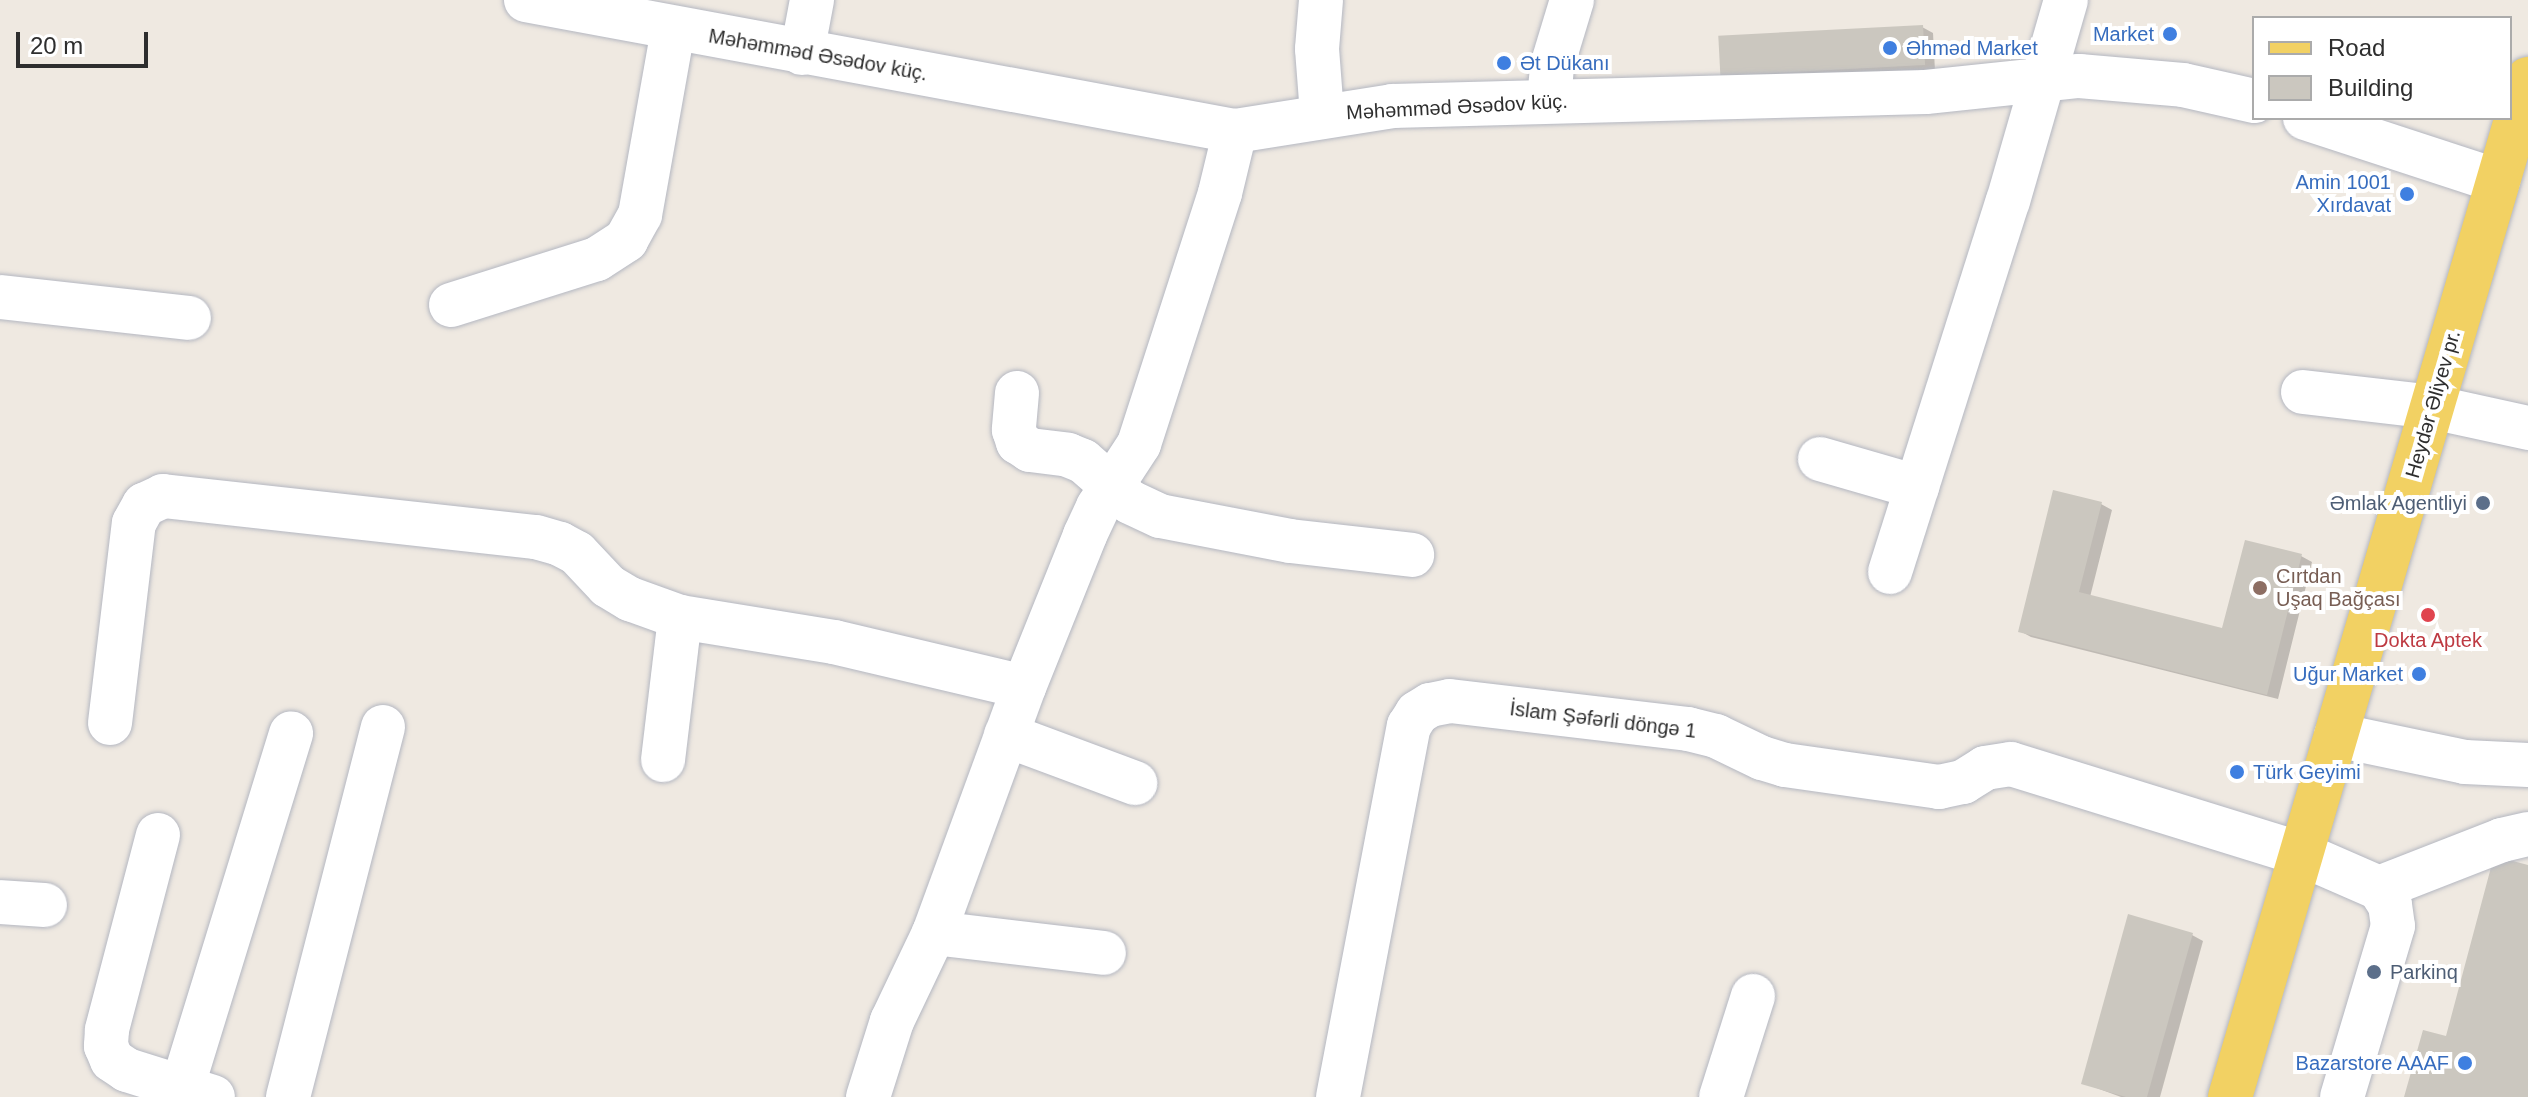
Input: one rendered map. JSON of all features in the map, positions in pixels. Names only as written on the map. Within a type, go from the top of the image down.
[{"type":"main road","name":"Heydər Əliyev pr.","points":[[2230,1097],[2528,79]]},
{"type":"street","name":"Məhəmməd Əsədov küç.","points":[[526,0],[1235,131],[1273,127],[1322,114],[1392,106],[1926,92],[2044,77],[2129,78],[2252,101]]},
{"type":"street","points":[[802,53],[812,0]]},
{"type":"street","points":[[1321,0],[1317,49],[1322,114]]},
{"type":"street","points":[[1549,101],[1552,66],[1572,0]]},
{"type":"street","points":[[1890,572],[2008,201],[2066,0]]},
{"type":"street","points":[[451,305],[597,259],[626,240],[640,215],[673,29]]},
{"type":"street","points":[[2311,120],[2498,181]]},
{"type":"street","points":[[868,1097],[892,1021],[934,933],[1024,687],[1085,535],[1128,464],[1145,428],[1220,193],[1235,131]]},
{"type":"street","points":[[0,297],[189,318]]},
{"type":"street","points":[[2303,392],[2432,407],[2528,428]]},
{"type":"street","points":[[1017,393],[1014,430],[1018,442],[1030,450],[1068,455],[1083,461],[1130,502],[1160,516],[1208,527],[1412,555]]},
{"type":"street","points":[[1820,459],[1917,487]]},
{"type":"street","points":[[110,723],[134,523],[144,505],[163,496],[536,537],[577,553],[608,586],[630,599],[680,617],[834,642],[1024,687]]},
{"type":"street","points":[[663,760],[680,617]]},
{"type":"street","name":"İslam Şəfərli döngə 1","points":[[1338,1097],[1409,726],[1417,713],[1430,705],[1450,701],[1688,729],[1716,736],[1762,758],[1785,765],[1939,787],[1963,782],[1985,768],[2011,764],[2301,854]]},
{"type":"street","points":[[288,1097],[383,727]]},
{"type":"street","points":[[158,835],[107,1030],[106,1046],[112,1060],[127,1070],[197,1092],[291,733]]},
{"type":"street","points":[[1006,735],[1135,783]]},
{"type":"street","points":[[2336,735],[2465,762],[2528,765]]},
{"type":"street","points":[[2379,888],[2502,840],[2528,834]]},
{"type":"street","points":[[2301,854],[2379,888],[2390,905],[2393,926],[2342,1097]]},
{"type":"street","points":[[0,902],[45,905]]},
{"type":"street","points":[[934,933],[1104,953]]},
{"type":"street","points":[[1721,1097],[1753,996]]},
{"type":"building","points":[[1923,25],[1925,65],[1720,76],[1718,36]]},
{"type":"building","points":[[2053,490],[2102,502],[2079,592],[2222,628],[2245,540],[2302,554],[2267,695],[2018,632]]},
{"type":"building","points":[[2494,856],[2528,865],[2528,1097],[2404,1097],[2423,1030],[2446,1036]]},
{"type":"building","points":[[2128,914],[2193,933],[2147,1097],[2126,1097],[2081,1084]]},
{"type":"place","name":"Market","points":[[2170,34]]},
{"type":"place","name":"Əhməd Market","points":[[1890,48]]},
{"type":"place","name":"Ət Dükanı","points":[[1504,63]]},
{"type":"place","name":"Amin 1001 Xırdavat","points":[[2407,194]]},
{"type":"place","name":"Əmlak Agentliyi","points":[[2483,503]]},
{"type":"place","name":"Cırtdan Uşaq Bağçası","points":[[2260,588]]},
{"type":"place","name":"Dokta Aptek","points":[[2428,615]]},
{"type":"place","name":"Uğur Market","points":[[2419,674]]},
{"type":"place","name":"Türk Geyimi","points":[[2237,772]]},
{"type":"place","name":"Parkinq","points":[[2374,972]]},
{"type":"place","name":"Bazarstore AAAF","points":[[2465,1063]]}]
